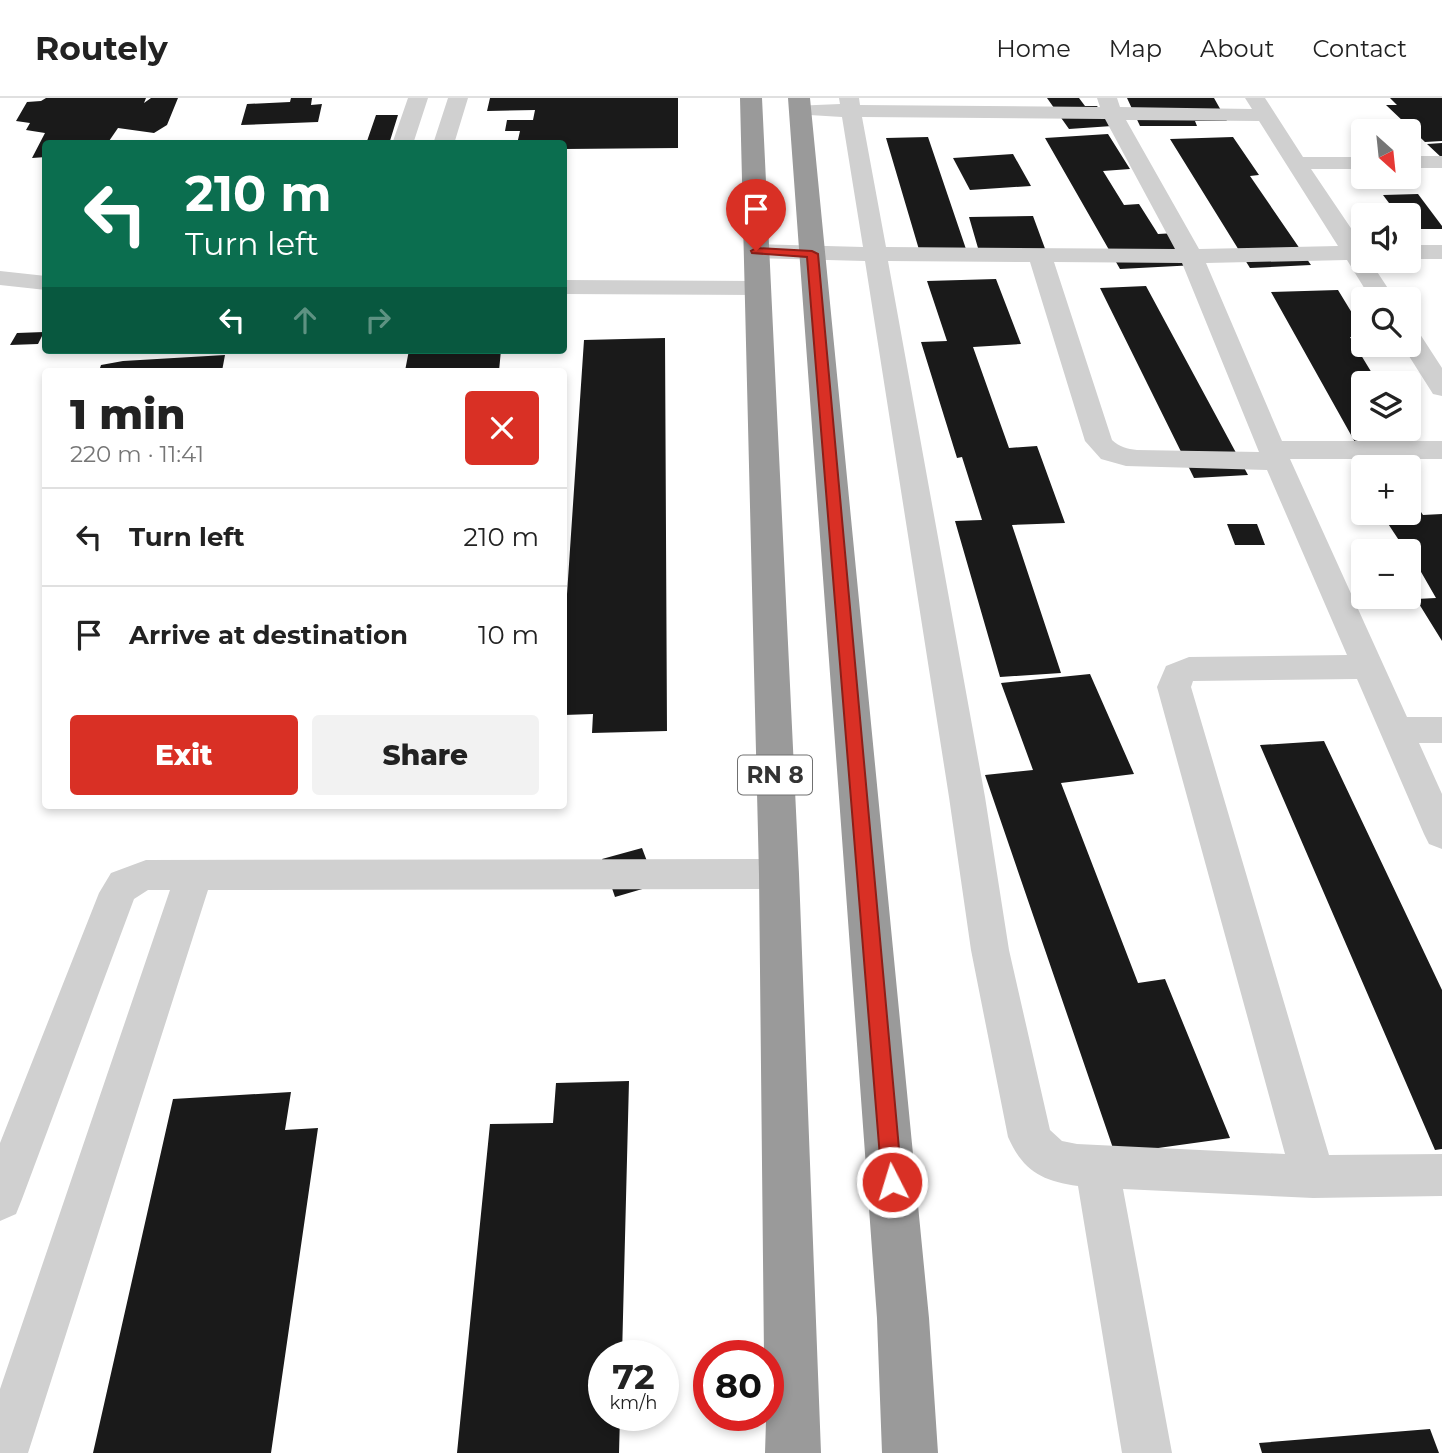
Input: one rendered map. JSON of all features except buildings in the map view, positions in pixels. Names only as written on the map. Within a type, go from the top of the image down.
[{"type":"highway","name":"RN 8","points":[[751,98],[779,874],[793,1453]]},
{"type":"highway","points":[[799,104],[903,1318],[910,1453]]},
{"type":"street","points":[[403,140],[418,98]]},
{"type":"street","points":[[444,140],[458,98]]},
{"type":"street","points":[[799,104],[1260,106],[1351,244]]},
{"type":"street","points":[[850,104],[967,797],[990,950],[1030,1137],[1036,1150],[1058,1163],[1097,1167],[1312,1177],[1442,1175]]},
{"type":"street","points":[[1109,106],[1191,256],[1366,667],[1398,730],[1442,834]]},
{"type":"street","points":[[1421,162],[1442,162]]},
{"type":"street","points":[[1296,163],[1351,163]]},
{"type":"street","points":[[1421,253],[1442,252]]},
{"type":"street","points":[[567,287],[757,270],[812,254],[1191,256],[1351,253]]},
{"type":"street","points":[[1040,256],[1099,441],[1106,450],[1116,455],[1137,459],[1442,450]]},
{"type":"street","points":[[0,278],[42,283]]},
{"type":"street","points":[[1423,346],[1442,388]]},
{"type":"street","points":[[1312,1177],[1174,687],[1178,674],[1189,669],[1366,667]]},
{"type":"street","points":[[1398,730],[1442,730]]},
{"type":"street","points":[[0,1199],[100,936],[121,887],[128,881],[146,875],[779,874]]},
{"type":"street","points":[[3,1453],[194,875]]},
{"type":"street","points":[[1097,1167],[1147,1453]]},
{"type":"route","points":[[756,251],[812,254],[892,1182]]}]
